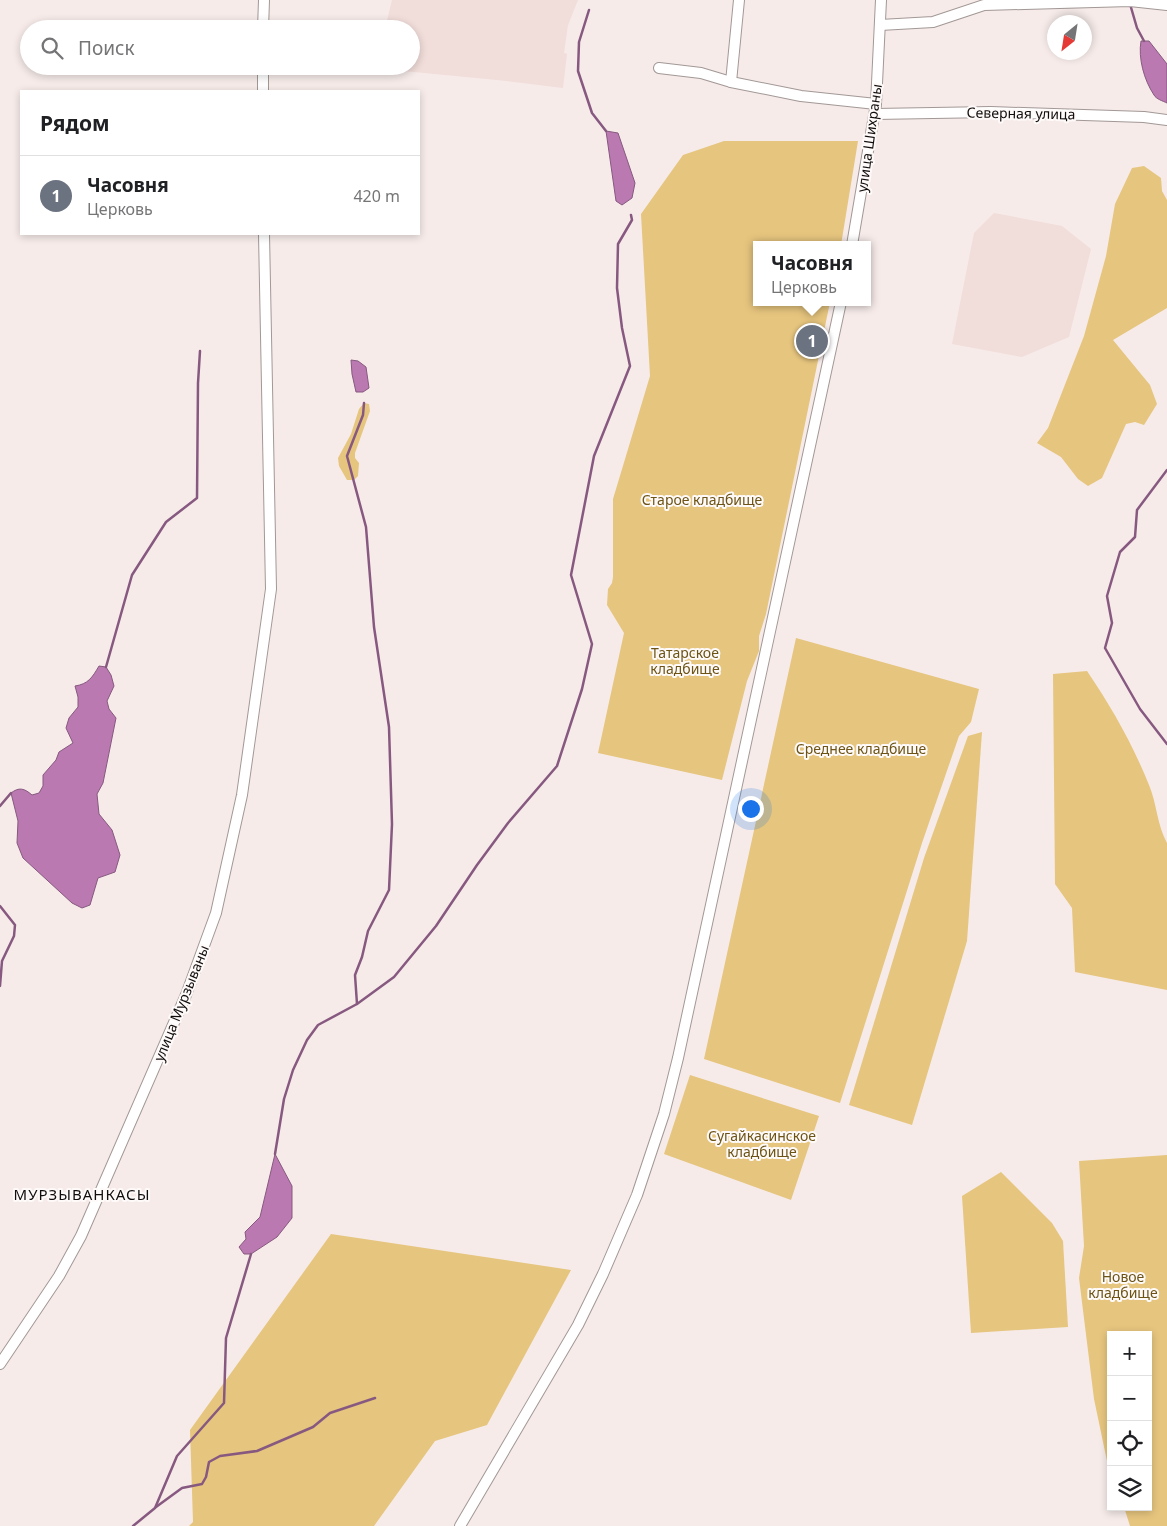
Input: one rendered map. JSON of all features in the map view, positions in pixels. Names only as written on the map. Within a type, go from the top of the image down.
[{"type":"street","points":[[263,20],[264,0]]},
{"type":"street","points":[[731,82],[739,0]]},
{"type":"street","name":"улица Шихраны","points":[[853,241],[875,109],[881,0]]},
{"type":"street","points":[[880,25],[933,22],[984,5],[1130,1],[1167,4]]},
{"type":"street","name":"Северная улица","points":[[659,68],[701,73],[731,82],[875,109],[1144,117],[1167,120]]},
{"type":"street","points":[[263,75],[263,90]]},
{"type":"street","name":"улица Мурзываны","points":[[0,1364],[59,1276],[81,1236],[186,995],[216,913],[242,795],[271,589],[264,235]]},
{"type":"street","points":[[460,1526],[591,1301],[637,1194],[664,1114],[678,1058],[840,306]]},
{"type":"shaded area","points":[[392,0],[578,0],[568,25],[564,53],[567,54],[563,88],[420,73],[420,20],[387,20]]},
{"type":"shaded area","points":[[1141,41],[1149,41],[1167,64],[1167,103],[1155,96],[1147,83],[1141,62]]},
{"type":"shaded area","points":[[606,131],[618,133],[635,183],[632,198],[622,205],[616,201]]},
{"type":"shaded area","points":[[994,213],[1062,226],[1091,249],[1069,337],[1022,357],[952,344],[974,233]]},
{"type":"shaded area","points":[[351,360],[358,361],[366,367],[369,388],[363,392],[356,392]]},
{"type":"shaded area","points":[[99,666],[106,667],[111,675],[114,686],[107,701],[109,709],[116,718],[103,783],[97,794],[99,814],[112,830],[120,855],[115,872],[98,878],[90,905],[82,908],[72,903],[23,858],[17,843],[18,821],[11,793],[22,789],[32,795],[39,793],[43,786],[43,775],[56,760],[59,752],[73,743],[66,728],[69,718],[78,707],[75,686],[89,680]]},
{"type":"shaded area","points":[[275,1154],[292,1186],[292,1218],[277,1237],[251,1254],[244,1254],[239,1247],[246,1239],[245,1232],[260,1217]]},
{"type":"green space","name":"Старое кладбище","points":[[724,141],[858,141],[842,241],[753,241],[753,306],[829,306],[766,614],[759,636],[759,651],[747,681],[722,780],[598,753],[624,633],[607,605],[608,589],[613,577],[613,499],[650,376],[641,214],[683,155]]},
{"type":"green space","points":[[1144,166],[1161,178],[1162,191],[1167,200],[1167,308],[1113,340],[1150,385],[1157,404],[1144,425],[1135,422],[1126,424],[1102,478],[1088,486],[1078,479],[1061,457],[1037,443],[1048,428],[1084,336],[1106,256],[1115,204],[1132,168]]},
{"type":"green space","points":[[364,403],[369,404],[370,411],[355,453],[355,458],[359,463],[358,476],[354,480],[347,480],[339,466],[338,458],[351,434],[359,409]]},
{"type":"green space","name":"Среднее кладбище","points":[[796,638],[979,689],[971,722],[959,736],[922,843],[840,1103],[704,1059]]},
{"type":"green space","points":[[1087,671],[1113,712],[1136,755],[1152,792],[1161,829],[1167,843],[1167,990],[1075,972],[1072,908],[1055,884],[1053,674]]},
{"type":"green space","points":[[982,732],[967,941],[912,1125],[849,1105],[924,858],[968,736]]},
{"type":"green space","name":"Сугайкасинское кладбище","points":[[690,1075],[819,1116],[791,1200],[664,1154]]},
{"type":"green space","name":"Новое кладбище","points":[[1167,1155],[1167,1526],[1130,1526],[1125,1511],[1152,1511],[1152,1331],[1107,1331],[1107,1461],[1094,1399],[1079,1278],[1084,1246],[1079,1161]]},
{"type":"green space","points":[[1001,1172],[1052,1223],[1063,1241],[1068,1327],[971,1333],[962,1196]]},
{"type":"green space","points":[[331,1234],[571,1270],[487,1425],[435,1441],[374,1526],[189,1526],[193,1522],[190,1430]]},
{"type":"waterway","points":[[1130,4],[1137,28],[1144,41]]},
{"type":"waterway","points":[[589,10],[579,42],[578,71],[592,113],[606,131]]},
{"type":"waterway","points":[[275,1154],[284,1099],[293,1070],[307,1040],[318,1025],[357,1004],[394,977],[436,926],[508,823],[557,766],[582,689],[592,644],[571,575],[594,456],[630,366],[622,328],[617,288],[618,244],[632,220],[631,215]]},
{"type":"waterway","points":[[106,667],[132,575],[166,522],[197,498],[200,351]]},
{"type":"waterway","points":[[357,1004],[355,975],[362,957],[368,931],[389,890],[392,824],[389,727],[374,627],[366,527],[347,456],[363,415],[364,403]]},
{"type":"waterway","points":[[1167,470],[1137,510],[1135,537],[1120,552],[1107,596],[1112,623],[1105,648],[1140,709],[1167,744]]},
{"type":"waterway","points":[[0,806],[11,793]]},
{"type":"waterway","points":[[0,906],[15,925],[14,936],[2,961],[0,986]]},
{"type":"waterway","points":[[133,1526],[155,1508],[177,1456],[224,1403],[226,1338],[251,1254]]},
{"type":"waterway","points":[[156,1507],[182,1488],[202,1484],[206,1477],[209,1462],[220,1456],[257,1451],[313,1427],[330,1413],[375,1398]]},
{"type":"place","name":"Часовня","points":[[812,341]]},
{"type":"district","name":"МУРЗЫВАНКАСЫ","points":[[82,1194]]},
{"type":"park label","name":"Татарское кладбище","points":[[685,660]]}]
